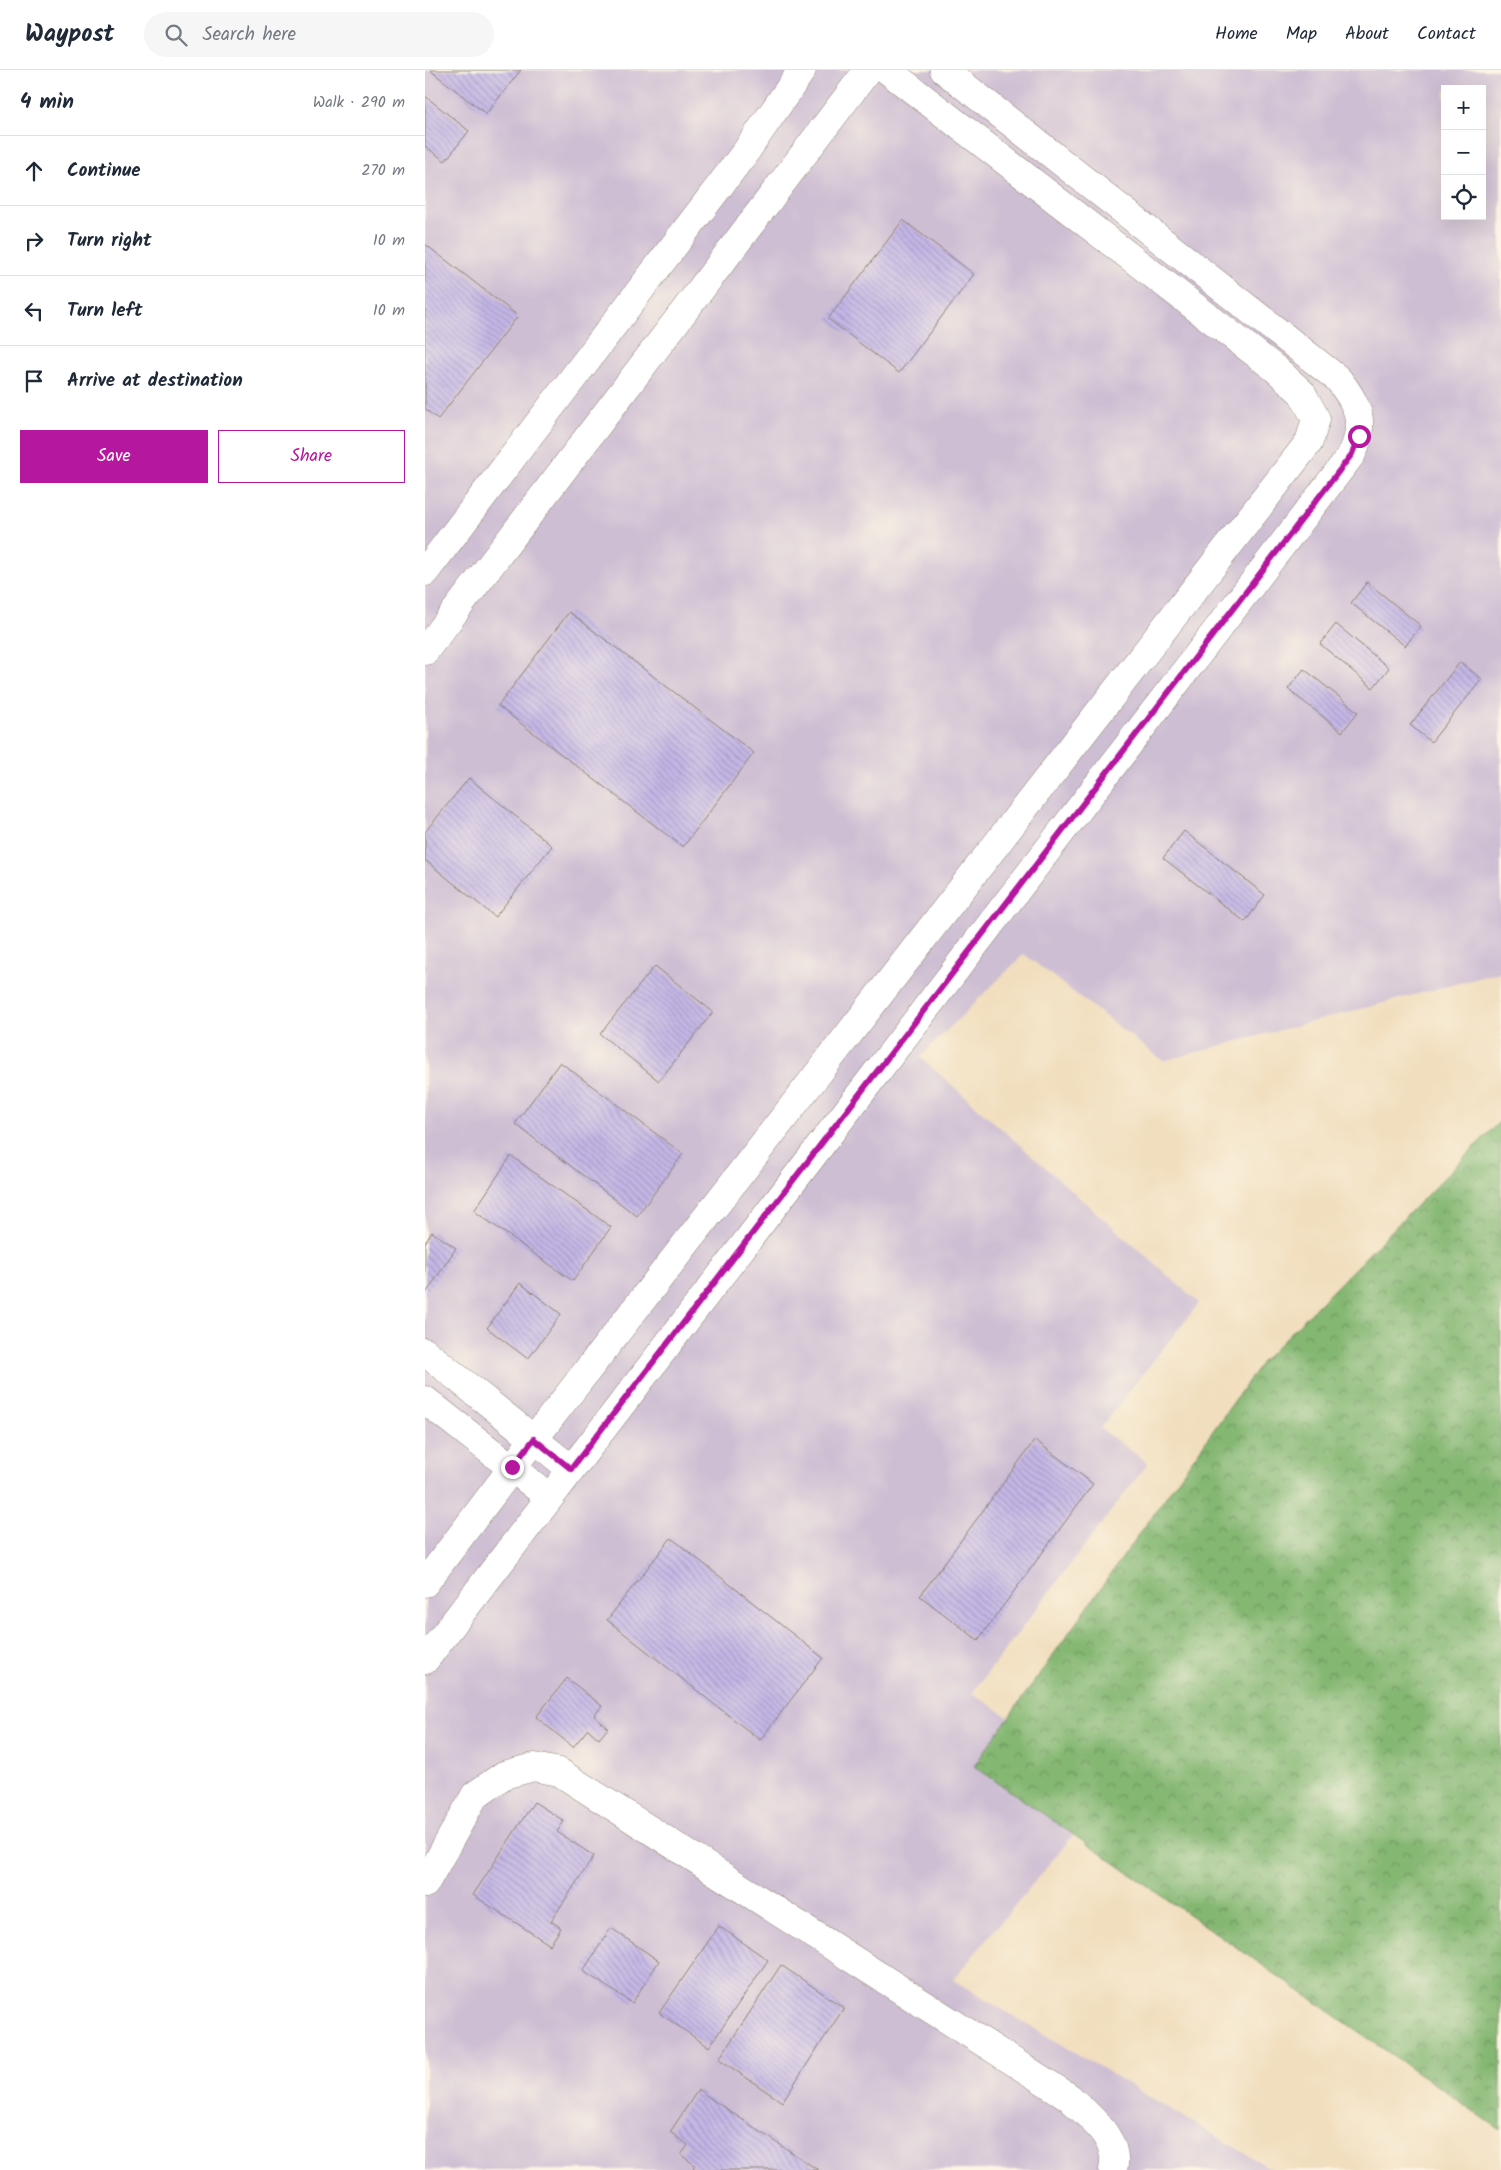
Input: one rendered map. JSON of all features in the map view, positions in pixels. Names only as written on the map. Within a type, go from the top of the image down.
[{"type":"street","points":[[425,572],[747,150],[802,70]]},
{"type":"street","points":[[425,651],[868,70]]},
{"type":"street","points":[[425,1583],[512,1467],[1309,442],[1316,420],[1301,393],[1277,370],[887,70]]},
{"type":"street","points":[[425,1660],[1352,454],[1359,436],[1359,417],[1354,400],[1338,379],[944,70]]},
{"type":"street","points":[[1316,420],[1359,417]]},
{"type":"street","points":[[425,1352],[571,1469]]},
{"type":"street","points":[[425,1400],[549,1497]]},
{"type":"street","points":[[425,1884],[475,1795],[504,1775],[534,1767],[559,1772],[1069,2097],[1107,2134],[1115,2163],[1113,2170]]},
{"type":"shaded area","points":[[425,70],[1501,70],[1501,972],[1163,1061],[1024,954],[920,1057],[1199,1303],[1100,1428],[1148,1463],[972,1693],[1114,1786],[953,1980],[1273,2170],[425,2170]]},
{"type":"green space","points":[[1501,1120],[1501,2130],[974,1766],[1262,1362]]},
{"type":"building","points":[[430,70],[521,70],[486,114]]},
{"type":"building","points":[[425,96],[469,131],[445,161],[425,146]]},
{"type":"building","points":[[903,220],[974,274],[899,373],[828,319]]},
{"type":"building","points":[[425,244],[518,316],[438,419],[425,409]]},
{"type":"building","points":[[1367,582],[1421,626],[1405,646],[1351,603]]},
{"type":"building","points":[[569,612],[754,753],[683,847],[498,706]]},
{"type":"building","points":[[1336,624],[1389,668],[1373,688],[1320,644]]},
{"type":"building","points":[[1460,662],[1482,679],[1431,742],[1410,725]]},
{"type":"building","points":[[1304,669],[1358,712],[1342,732],[1288,689]]},
{"type":"building","points":[[469,778],[552,846],[495,917],[425,860],[425,832]]},
{"type":"building","points":[[1184,831],[1265,895],[1245,922],[1163,858]]},
{"type":"building","points":[[655,966],[713,1012],[659,1081],[600,1034]]},
{"type":"building","points":[[560,1062],[683,1154],[637,1216],[515,1124]]},
{"type":"building","points":[[511,1156],[611,1227],[573,1281],[474,1211]]},
{"type":"building","points":[[432,1232],[456,1248],[425,1295],[425,1243]]},
{"type":"building","points":[[520,1283],[561,1314],[528,1359],[487,1328]]},
{"type":"building","points":[[1035,1440],[1093,1484],[978,1640],[920,1596]]},
{"type":"building","points":[[671,1538],[823,1658],[760,1740],[607,1620]]},
{"type":"building","points":[[567,1678],[602,1706],[594,1716],[608,1728],[599,1739],[588,1729],[573,1747],[536,1717]]},
{"type":"building","points":[[534,1802],[564,1821],[557,1832],[594,1856],[551,1921],[561,1928],[550,1945],[473,1895]]},
{"type":"building","points":[[719,1926],[768,1960],[709,2047],[659,2013]]},
{"type":"building","points":[[611,1928],[659,1961],[632,2003],[583,1971]]},
{"type":"building","points":[[781,1965],[844,2008],[782,2102],[719,2059]]},
{"type":"building","points":[[698,2090],[818,2170],[692,2170],[695,2165],[681,2155],[688,2145],[670,2132]]},
{"type":"route","points":[[512,1467],[534,1439],[571,1469],[1352,454],[1359,436]]}]
